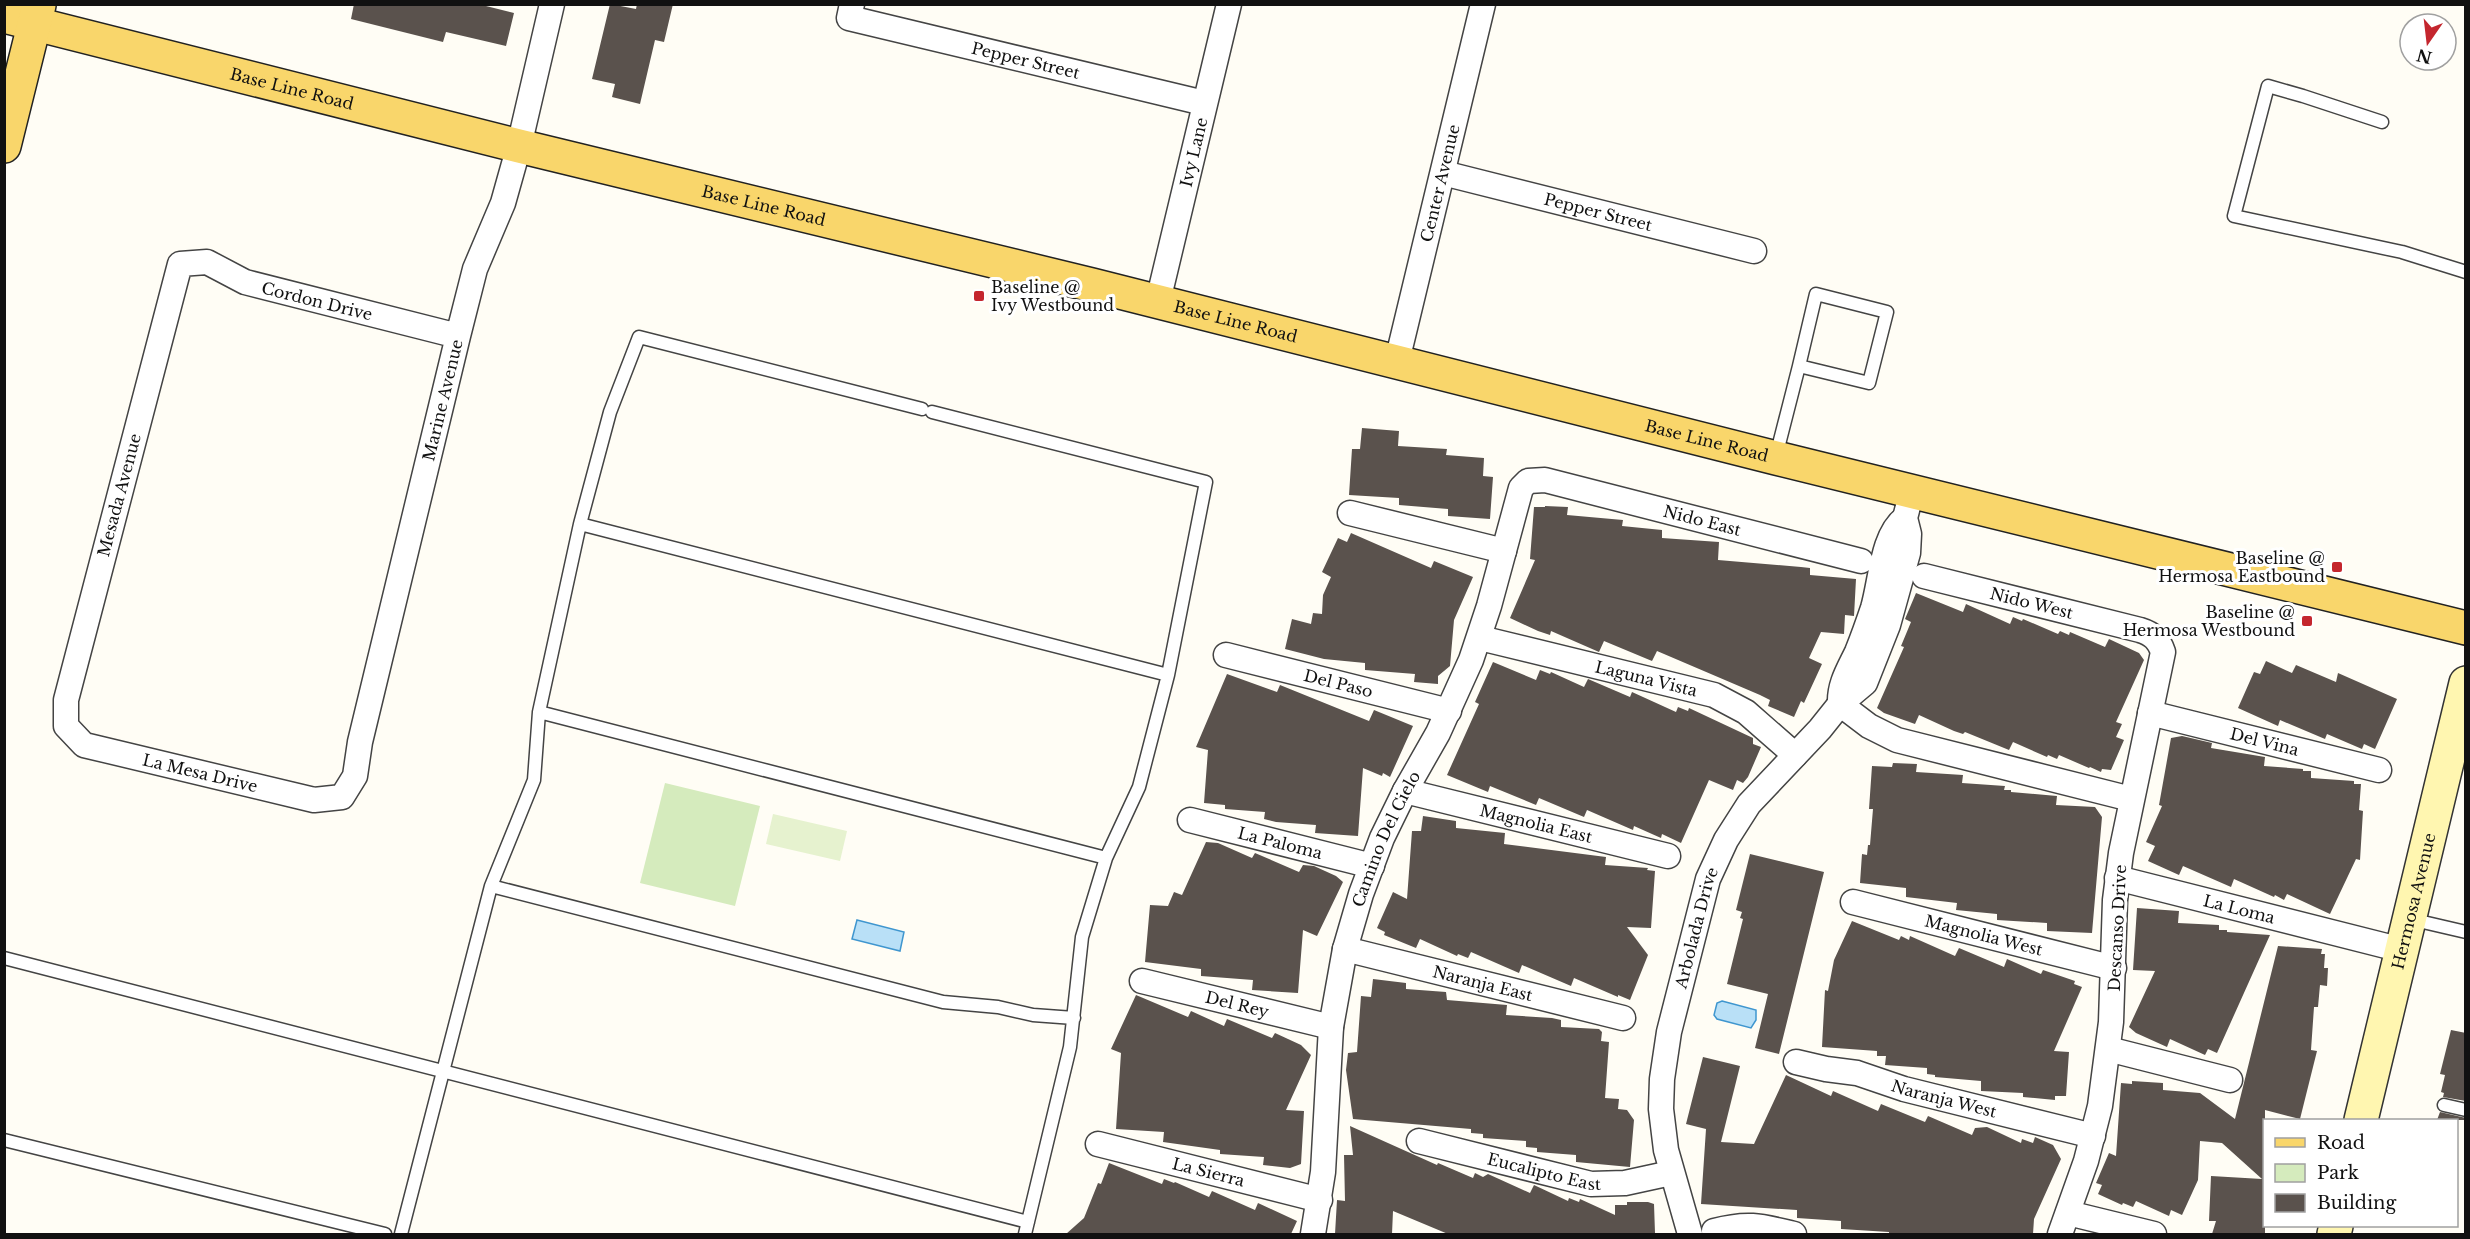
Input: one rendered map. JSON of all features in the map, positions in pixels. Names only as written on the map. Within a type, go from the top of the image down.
[{"type":"main road","name":"Base Line Road","points":[[26,15],[519,146],[1158,301],[1776,458],[1908,505],[2466,628]]},
{"type":"main road","points":[[4,146],[26,15]]},
{"type":"street","name":"Marine Avenue","points":[[342,797],[355,776],[360,742],[475,269],[503,203],[519,146],[552,4]]},
{"type":"street","name":"Ivy Lane","points":[[1158,301],[1229,4]]},
{"type":"street","name":"Center Avenue","points":[[1397,361],[1483,4]]},
{"type":"street","name":"Pepper Street","points":[[851,11],[1204,103]]},
{"type":"street","name":"Pepper Street","points":[[1443,173],[1755,251]]},
{"type":"street","name":"Cordon Drive","points":[[180,264],[207,262],[245,282],[458,336]]},
{"type":"street","name":"Mesada Avenue","points":[[66,726],[66,700],[180,264]]},
{"type":"street","name":"Camino Del Cielo","points":[[1313,1234],[1320,1200],[1325,1146],[1331,1027],[1345,949],[1372,866],[1405,791],[1449,711],[1480,638],[1521,488],[1527,481],[1545,480]]},
{"type":"street","name":"Nido East","points":[[1545,480],[1861,561]]},
{"type":"street","name":"Arbolada Drive","points":[[1690,1234],[1671,1173],[1662,1120],[1663,1065],[1669,1032],[1708,879],[1726,840],[1749,804],[1840,704],[1840,692],[1874,606],[1890,537],[1908,505]]},
{"type":"street","points":[[1908,505],[1910,543],[1884,639],[1865,683],[1840,704],[1869,726],[1898,740],[2131,799]]},
{"type":"street","points":[[1350,513],[1504,550]]},
{"type":"street","name":"Nido West","points":[[1924,576],[2140,630]]},
{"type":"street","name":"Descanso Drive","points":[[2064,1224],[2093,1136],[2108,1049],[2117,878],[2131,799],[2163,652],[2160,642],[2150,633],[2140,630]]},
{"type":"street","name":"Laguna Vista","points":[[1480,638],[1714,695],[1746,712],[1795,755]]},
{"type":"street","name":"Del Paso","points":[[1226,655],[1449,711]]},
{"type":"street","name":"Hermosa Avenue","points":[[2361,1119],[2466,683]]},
{"type":"street","name":"Del Vina","points":[[2150,713],[2379,770]]},
{"type":"street","name":"La Mesa Drive","points":[[66,726],[84,745],[314,800],[342,797]]},
{"type":"street","name":"Magnolia East","points":[[1405,791],[1668,856]]},
{"type":"street","name":"La Paloma","points":[[1190,820],[1372,866]]},
{"type":"street","name":"La Loma","points":[[2117,878],[2402,950]]},
{"type":"street","name":"Magnolia West","points":[[1853,902],[2114,968]]},
{"type":"street","name":"Naranja East","points":[[1345,949],[1623,1018]]},
{"type":"street","name":"Del Rey","points":[[1142,981],[1331,1027]]},
{"type":"street","points":[[2108,1049],[2230,1080]]},
{"type":"street","name":"Naranja West","points":[[1796,1062],[1857,1073],[1904,1089],[2093,1136]]},
{"type":"street","name":"Eucalipto East","points":[[1419,1141],[1591,1184],[1625,1183],[1671,1173]]},
{"type":"street","name":"La Sierra","points":[[1098,1144],[1320,1200]]},
{"type":"street","points":[[2064,1224],[2154,1234]]},
{"type":"street","points":[[1714,1231],[1751,1225],[1794,1234]]},
{"type":"lane","points":[[2382,122],[2268,86],[2234,216],[2402,252],[2466,272]]},
{"type":"lane","points":[[1776,458],[1816,294],[1887,312],[1869,383],[1799,366]]},
{"type":"lane","points":[[401,1234],[491,886],[534,780],[539,712],[580,524],[610,412],[639,337],[1206,482],[1168,675],[1139,787],[1106,858],[1082,937],[1070,1047],[1025,1234]]},
{"type":"lane","points":[[580,524],[1168,675]]},
{"type":"lane","points":[[539,712],[1106,858]]},
{"type":"lane","points":[[491,886],[943,1002],[998,1007],[1033,1015],[1074,1018]]},
{"type":"lane","points":[[2409,918],[2466,932]]},
{"type":"lane","points":[[4,958],[1028,1222]]},
{"type":"lane","points":[[2444,1105],[2466,1110]]},
{"type":"lane","points":[[4,1140],[385,1234]]},
{"type":"green space","points":[[665,783],[760,806],[735,906],[640,883]]},
{"type":"green space","points":[[773,814],[847,831],[840,861],[766,844]]},
{"type":"water","points":[[857,920],[904,932],[900,951],[852,939]]},
{"type":"water","points":[[1722,1001],[1756,1010],[1756,1020],[1751,1028],[1717,1019],[1714,1015],[1717,1003]]},
{"type":"building","points":[[354,4],[478,4],[514,13],[506,46],[446,32],[443,42],[351,19]]},
{"type":"building","points":[[610,4],[636,9],[637,4],[673,4],[664,42],[655,40],[640,104],[612,97],[615,84],[592,79]]},
{"type":"building","points":[[1362,428],[1399,431],[1398,446],[1447,449],[1446,455],[1484,458],[1483,476],[1493,477],[1490,519],[1448,516],[1448,509],[1399,505],[1399,498],[1349,495],[1352,449],[1360,449]]},
{"type":"building","points":[[1534,507],[1568,507],[1567,515],[1623,520],[1622,526],[1662,530],[1662,538],[1719,542],[1718,560],[1810,568],[1810,575],[1856,579],[1854,616],[1845,615],[1844,634],[1821,632],[1809,658],[1822,664],[1804,703],[1801,701],[1794,717],[1768,706],[1770,700],[1760,695],[1657,651],[1652,661],[1604,641],[1599,652],[1551,631],[1550,635],[1538,631],[1510,618],[1535,560],[1530,559]]},
{"type":"building","points":[[1351,533],[1431,568],[1434,561],[1473,577],[1454,620],[1450,666],[1438,676],[1438,684],[1414,682],[1415,674],[1365,670],[1365,663],[1324,659],[1285,649],[1292,619],[1311,624],[1313,613],[1322,614],[1323,595],[1331,577],[1322,572],[1338,538],[1347,542]]},
{"type":"building","points":[[1916,593],[1963,612],[1966,604],[2010,624],[2013,617],[2022,621],[2023,619],[2058,634],[2060,631],[2069,635],[2070,632],[2105,647],[2109,639],[2139,653],[2144,660],[2116,722],[2122,724],[2116,737],[2124,740],[2111,770],[2102,769],[2101,772],[2059,755],[2057,759],[2048,755],[2047,757],[2013,742],[2009,750],[1965,732],[1963,734],[1954,731],[1919,715],[1915,724],[1884,713],[1877,708],[1904,647],[1901,646],[1911,622],[1905,619]]},
{"type":"building","points":[[2266,661],[2292,673],[2296,665],[2336,682],[2338,673],[2397,699],[2375,749],[2364,744],[2362,749],[2327,734],[2325,739],[2280,720],[2278,726],[2238,708],[2254,672],[2260,674]]},
{"type":"building","points":[[1493,662],[1536,680],[1540,670],[1550,674],[1551,672],[1584,687],[1588,679],[1630,697],[1632,692],[1676,712],[1678,707],[1688,711],[1689,708],[1753,738],[1753,744],[1761,747],[1748,777],[1743,783],[1737,780],[1733,790],[1709,780],[1681,843],[1662,834],[1661,838],[1634,826],[1633,830],[1587,810],[1584,817],[1539,798],[1536,805],[1490,786],[1488,792],[1447,775],[1479,704],[1475,702]]},
{"type":"building","points":[[1227,674],[1277,692],[1280,685],[1369,721],[1374,710],[1413,726],[1390,777],[1363,768],[1358,836],[1315,833],[1316,825],[1276,822],[1264,819],[1265,812],[1225,809],[1225,805],[1204,803],[1208,750],[1196,747]]},
{"type":"building","points":[[2182,736],[2212,743],[2211,748],[2265,757],[2264,766],[2303,769],[2303,771],[2311,771],[2311,778],[2354,781],[2354,784],[2361,784],[2359,810],[2363,811],[2360,860],[2356,859],[2330,914],[2287,894],[2284,900],[2234,879],[2231,887],[2183,866],[2179,875],[2148,861],[2155,846],[2146,842],[2162,806],[2159,805],[2171,738]]},
{"type":"building","points":[[1893,763],[1917,764],[1916,772],[1963,775],[1962,783],[2005,786],[2004,790],[2011,790],[2011,792],[2057,796],[2056,805],[2095,807],[2102,817],[2092,933],[2047,931],[2047,923],[1997,920],[1997,914],[1956,910],[1957,903],[1906,897],[1906,888],[1860,883],[1862,854],[1867,855],[1868,845],[1870,845],[1873,809],[1869,809],[1872,766],[1892,767]]},
{"type":"building","points":[[1423,816],[1456,821],[1456,828],[1505,833],[1504,844],[1606,857],[1605,865],[1648,868],[1647,870],[1655,871],[1651,928],[1627,927],[1648,955],[1630,1000],[1574,978],[1571,986],[1522,965],[1519,973],[1471,952],[1468,958],[1458,954],[1457,956],[1420,939],[1416,948],[1384,935],[1385,932],[1377,928],[1393,892],[1407,899],[1412,831],[1421,831]]},
{"type":"building","points":[[1206,842],[1218,843],[1252,858],[1255,853],[1299,872],[1303,865],[1314,866],[1336,876],[1343,882],[1317,936],[1303,930],[1298,993],[1252,990],[1253,980],[1201,976],[1201,969],[1145,962],[1150,905],[1168,906],[1174,892],[1182,895]]},
{"type":"building","points":[[1750,854],[1824,872],[1779,1054],[1755,1048],[1768,994],[1727,984],[1743,919],[1740,918],[1742,912],[1736,910]]},
{"type":"building","points":[[2137,908],[2179,911],[2178,923],[2219,925],[2219,930],[2227,930],[2227,932],[2270,935],[2217,1053],[2208,1049],[2205,1055],[2170,1039],[2167,1047],[2136,1033],[2129,1027],[2155,971],[2133,970]]},
{"type":"building","points":[[1852,921],[1899,940],[1901,936],[1909,940],[1910,936],[1955,956],[1959,948],[2004,967],[2007,959],[2041,974],[2043,970],[2075,981],[2074,984],[2082,987],[2054,1051],[2069,1052],[2066,1096],[2055,1096],[2055,1100],[2023,1097],[2023,1093],[1981,1091],[1981,1081],[1935,1077],[1935,1075],[1927,1074],[1927,1068],[1885,1065],[1886,1056],[1877,1056],[1877,1051],[1822,1047],[1825,990],[1828,991],[1834,960]]},
{"type":"building","points":[[2278,946],[2322,949],[2321,954],[2325,954],[2324,968],[2328,968],[2327,986],[2320,985],[2318,1007],[2314,1007],[2311,1050],[2317,1051],[2300,1119],[2265,1110],[2265,1119],[2263,1119],[2263,1227],[2265,1227],[2265,1234],[2212,1234],[2216,1221],[2209,1221],[2211,1176],[2262,1179],[2222,1143],[2200,1141],[2198,1180],[2182,1215],[2171,1210],[2169,1216],[2136,1201],[2133,1207],[2123,1203],[2122,1205],[2098,1194],[2102,1185],[2096,1183],[2109,1153],[2116,1156],[2121,1083],[2132,1084],[2132,1081],[2163,1083],[2163,1090],[2200,1093],[2235,1119]]},
{"type":"building","points":[[1373,979],[1406,983],[1406,989],[1446,992],[1447,1000],[1507,1005],[1506,1015],[1552,1018],[1561,1020],[1561,1027],[1599,1029],[1602,1032],[1601,1041],[1609,1042],[1605,1098],[1619,1099],[1618,1109],[1627,1110],[1634,1120],[1630,1167],[1576,1162],[1576,1155],[1537,1152],[1537,1148],[1526,1147],[1526,1141],[1483,1138],[1483,1134],[1471,1133],[1471,1129],[1353,1119],[1346,1070],[1348,1053],[1357,1052],[1361,996],[1371,997]]},
{"type":"building","points":[[1136,995],[1188,1017],[1191,1011],[1224,1026],[1227,1019],[1272,1038],[1275,1033],[1301,1045],[1311,1055],[1286,1110],[1304,1111],[1301,1164],[1290,1168],[1263,1165],[1264,1157],[1220,1154],[1220,1150],[1163,1142],[1164,1132],[1116,1129],[1121,1053],[1111,1049]]},
{"type":"building","points":[[2451,1030],[2466,1033],[2466,1101],[2443,1097],[2444,1093],[2441,1092],[2445,1075],[2440,1074]]},
{"type":"building","points":[[1703,1057],[1740,1066],[1721,1142],[1754,1144],[1786,1075],[1831,1096],[1833,1091],[1878,1111],[1881,1104],[1925,1122],[1928,1116],[1972,1135],[1975,1128],[1987,1127],[2021,1143],[2022,1139],[2033,1143],[2035,1137],[2053,1145],[2061,1159],[2034,1219],[2033,1234],[1889,1234],[1889,1232],[1841,1229],[1841,1221],[1797,1218],[1797,1210],[1701,1204],[1706,1129],[1686,1124]]},
{"type":"building","points":[[2440,1112],[2466,1118],[2466,1120],[2458,1119],[2437,1119]]},
{"type":"building","points":[[1350,1126],[1437,1165],[1438,1163],[1473,1178],[1475,1173],[1483,1177],[1488,1174],[1530,1193],[1534,1185],[1568,1201],[1569,1198],[1579,1202],[1580,1199],[1615,1215],[1615,1205],[1627,1205],[1627,1202],[1654,1204],[1655,1233],[1658,1234],[1448,1234],[1393,1211],[1392,1234],[1335,1234],[1337,1200],[1345,1201],[1344,1155],[1353,1155]]},
{"type":"building","points":[[1109,1163],[1162,1184],[1164,1179],[1175,1182],[1209,1197],[1212,1191],[1255,1210],[1258,1203],[1297,1221],[1291,1234],[1066,1234],[1084,1218]]},
{"type":"place","name":"Baseline @ Ivy Westbound","points":[[979,296]]},
{"type":"place","name":"Baseline @ Hermosa Eastbound","points":[[2337,567]]},
{"type":"place","name":"Baseline @ Hermosa Westbound","points":[[2307,621]]}]
